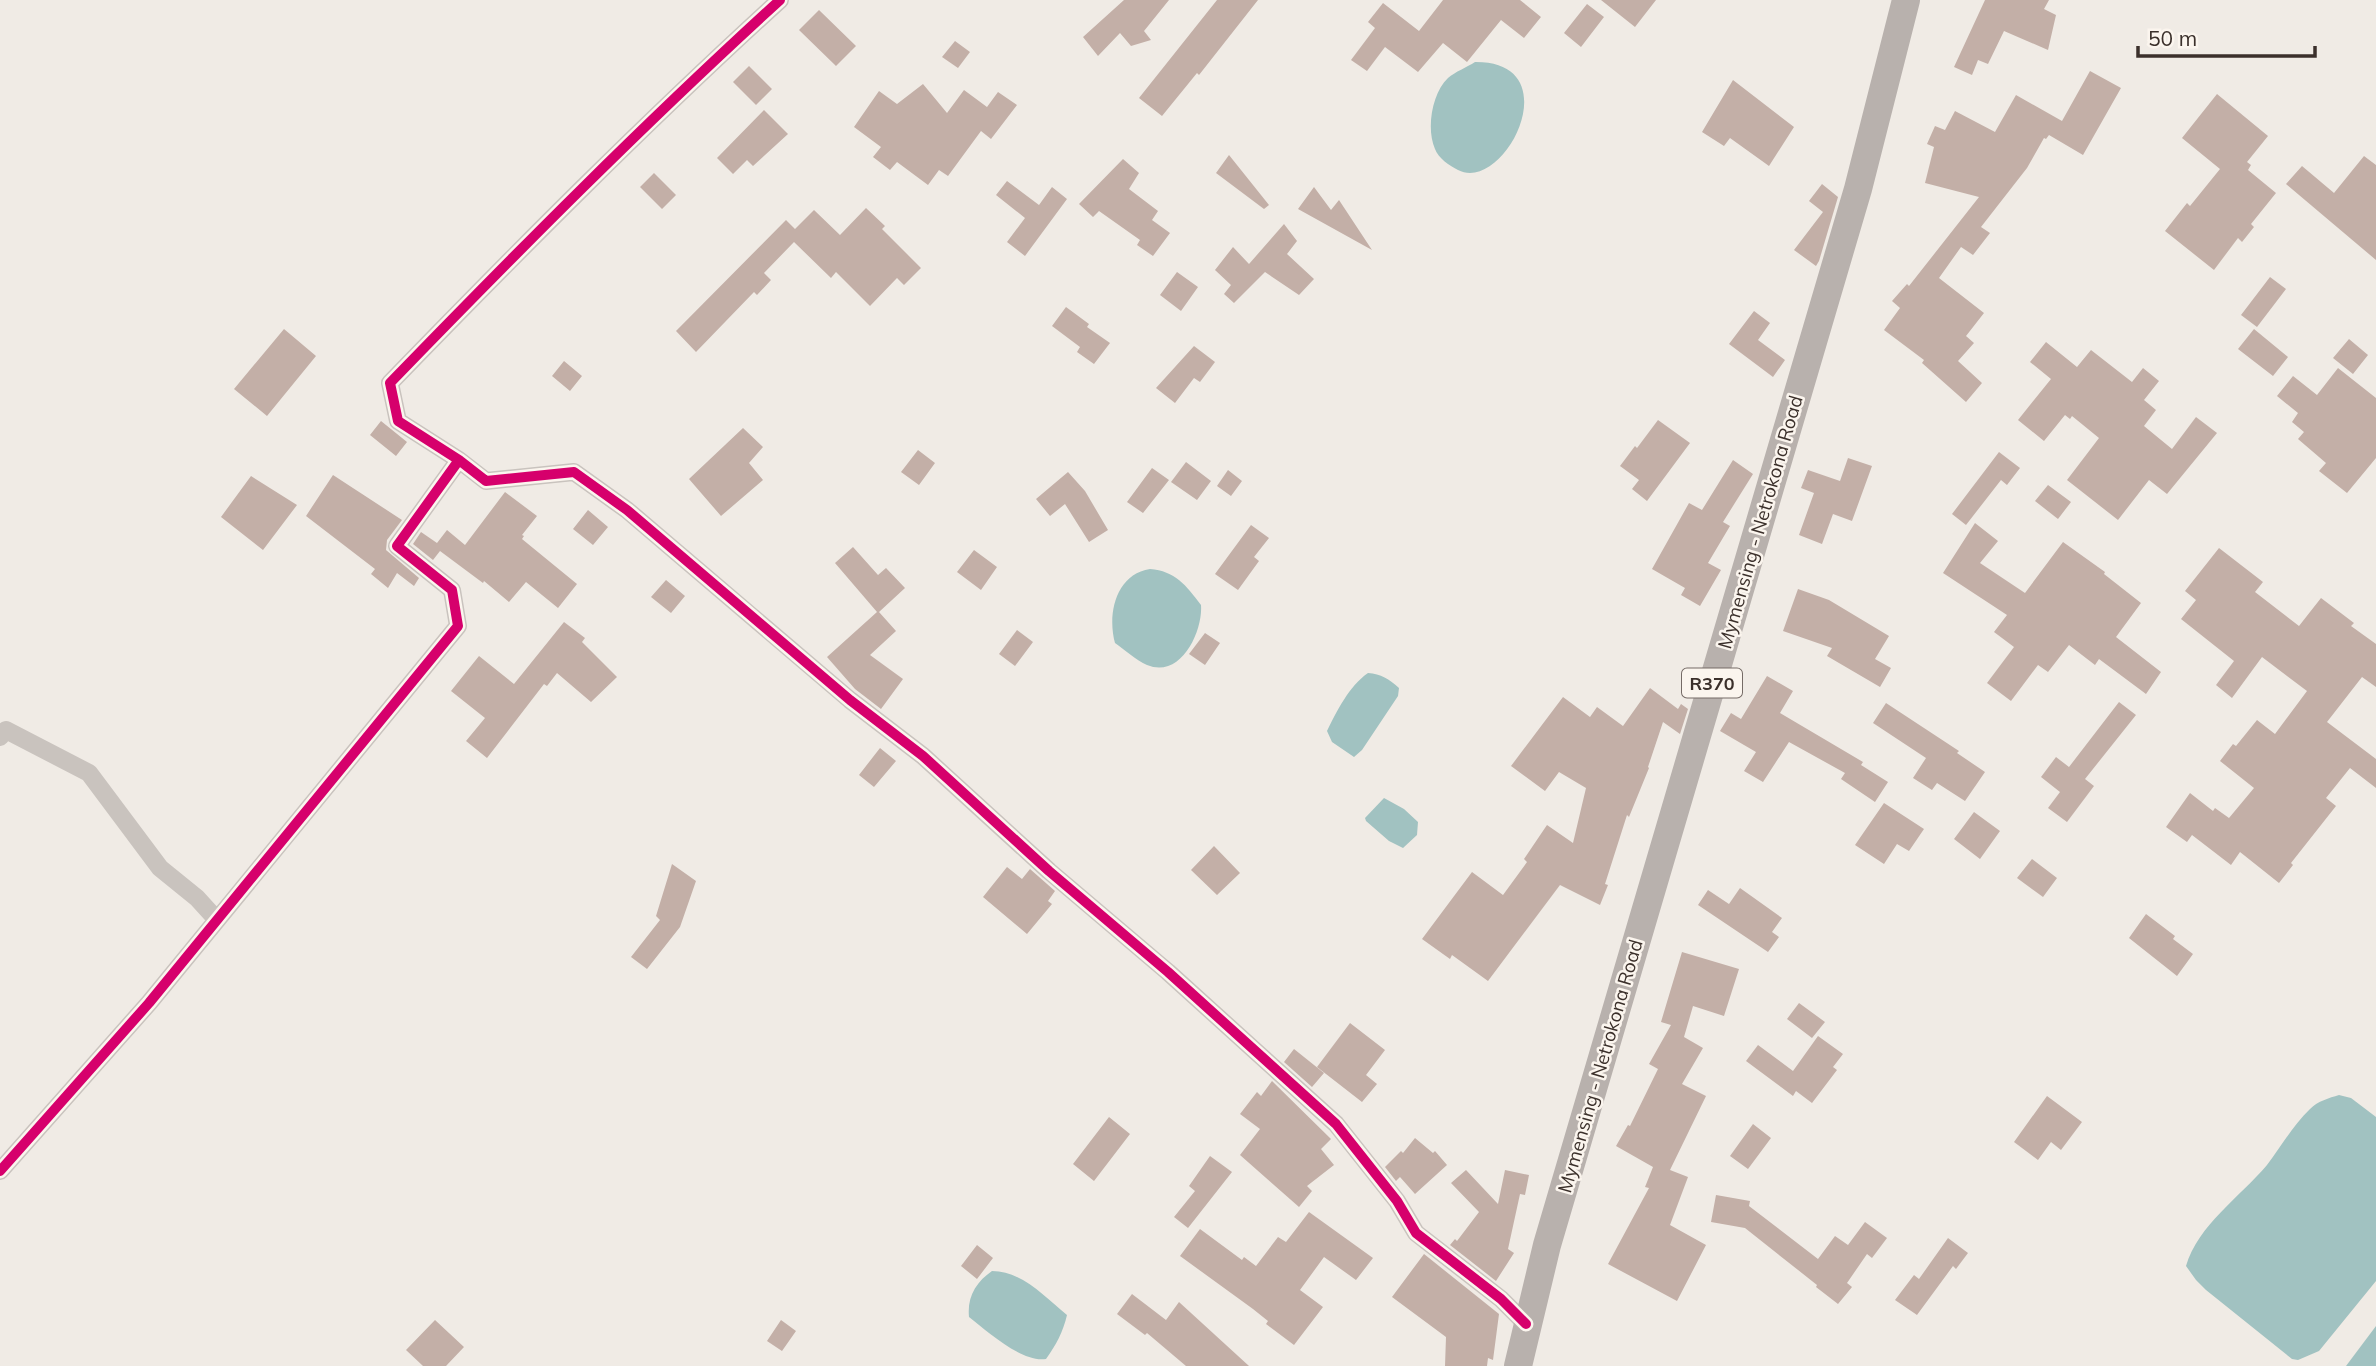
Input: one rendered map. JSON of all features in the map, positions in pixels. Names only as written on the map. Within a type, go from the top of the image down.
[{"type":"main road","name":"Mymensing - Netrokona Road","points":[[1518,1366],[1547,1245],[1858,189],[1906,0]]},
{"type":"street","points":[[780,0],[570,199],[390,383],[398,421],[486,481],[574,472],[627,510],[850,700],[923,756],[1336,1124],[1397,1201],[1416,1233],[1501,1299],[1526,1324]]},
{"type":"street","points":[[0,1171],[149,1003],[458,626],[452,590],[397,546],[458,460]]},
{"type":"street","points":[[0,737],[6,730],[89,773],[160,868],[197,898],[217,920]]},
{"type":"water","points":[[1475,62],[1504,67],[1519,82],[1524,102],[1520,125],[1509,146],[1494,163],[1476,172],[1458,170],[1439,156],[1431,132],[1434,102],[1442,85],[1448,78]]},
{"type":"water","points":[[1159,570],[1179,580],[1201,605],[1198,627],[1188,650],[1180,659],[1159,668],[1143,663],[1115,643],[1113,632],[1114,608],[1122,587],[1138,572]]},
{"type":"water","points":[[1368,673],[1392,682],[1399,688],[1398,696],[1362,750],[1354,757],[1332,742],[1327,731],[1349,692]]},
{"type":"water","points":[[1384,798],[1404,809],[1418,822],[1417,835],[1403,848],[1389,841],[1366,821],[1365,818]]},
{"type":"water","points":[[2339,1095],[2351,1098],[2376,1117],[2376,1281],[2319,1351],[2298,1360],[2292,1359],[2206,1290],[2186,1266],[2200,1237],[2210,1224],[2267,1165],[2304,1115],[2324,1100]]},
{"type":"water","points":[[992,1271],[1003,1272],[1023,1280],[1067,1315],[1059,1338],[1046,1359],[1037,1359],[1016,1351],[969,1317],[974,1291],[981,1280]]},
{"type":"water","points":[[2376,1326],[2376,1366],[2346,1366]]},
{"type":"building","points":[[1124,0],[1169,0],[1144,31],[1151,40],[1131,46],[1120,33],[1098,56],[1083,37]]},
{"type":"building","points":[[1217,0],[1258,0],[1199,75],[1197,73],[1162,116],[1139,98]]},
{"type":"building","points":[[1443,0],[1520,0],[1541,17],[1524,38],[1501,20],[1467,62],[1443,43],[1418,72],[1385,47],[1367,71],[1351,60],[1375,28],[1368,22],[1383,3],[1419,31]]},
{"type":"building","points":[[1601,0],[1656,0],[1635,27]]},
{"type":"building","points":[[1985,0],[2049,0],[2044,9],[2056,15],[2048,50],[2004,31],[1988,64],[1978,60],[1972,75],[1954,67]]},
{"type":"building","points":[[1587,4],[1604,17],[1581,47],[1564,33]]},
{"type":"building","points":[[819,10],[856,46],[836,66],[799,30]]},
{"type":"building","points":[[955,41],[970,52],[958,68],[942,57]]},
{"type":"building","points":[[749,66],[772,89],[756,105],[733,82]]},
{"type":"building","points":[[2090,71],[2121,88],[2083,155],[2049,135],[2044,138],[2027,168],[1981,227],[1990,233],[1973,255],[1961,247],[1939,278],[1984,313],[1966,336],[1974,343],[1958,361],[1982,383],[1966,402],[1922,363],[1924,360],[1884,330],[1900,308],[1892,301],[1907,284],[1909,286],[1979,197],[1925,183],[1934,147],[1927,144],[1935,126],[1945,130],[1955,111],[1995,132],[2016,95],[2062,121]]},
{"type":"building","points":[[1733,80],[1794,127],[1769,166],[1730,138],[1724,146],[1702,132]]},
{"type":"building","points":[[923,84],[947,113],[964,90],[987,107],[998,92],[1017,105],[991,139],[981,131],[948,176],[939,170],[928,185],[897,162],[890,170],[873,157],[881,147],[854,127],[879,91],[897,104]]},
{"type":"building","points":[[2217,94],[2268,136],[2247,162],[2251,165],[2248,170],[2276,193],[2251,224],[2254,227],[2242,242],[2238,238],[2214,270],[2165,231],[2187,203],[2190,206],[2220,169],[2182,138]]},
{"type":"building","points":[[764,110],[788,134],[753,166],[747,160],[733,174],[717,158]]},
{"type":"building","points":[[1229,155],[1269,205],[1264,209],[1216,173]]},
{"type":"building","points":[[2364,156],[2376,165],[2376,260],[2286,184],[2302,166],[2334,193]]},
{"type":"building","points":[[1123,159],[1139,173],[1129,189],[1158,211],[1152,220],[1170,233],[1153,256],[1137,245],[1140,240],[1099,211],[1093,217],[1079,204]]},
{"type":"building","points":[[654,173],[676,195],[662,209],[640,187]]},
{"type":"building","points":[[1007,181],[1039,205],[1052,187],[1067,199],[1025,256],[1007,242],[1025,218],[996,195]]},
{"type":"building","points":[[1822,184],[1838,197],[1816,266],[1794,250],[1823,212],[1809,201]]},
{"type":"building","points":[[1314,187],[1331,210],[1339,200],[1372,250],[1298,209]]},
{"type":"building","points":[[866,208],[885,226],[882,229],[921,268],[904,285],[897,278],[870,306],[836,272],[831,278],[794,242],[764,273],[771,280],[757,295],[754,292],[696,352],[676,331],[786,220],[795,229],[814,210],[840,235]]},
{"type":"building","points":[[1284,224],[1297,241],[1287,254],[1314,279],[1299,295],[1265,272],[1234,303],[1224,294],[1231,285],[1215,270],[1233,247],[1249,264]]},
{"type":"building","points":[[1177,272],[1198,287],[1181,311],[1160,295]]},
{"type":"building","points":[[2270,277],[2286,289],[2257,327],[2241,315]]},
{"type":"building","points":[[1066,307],[1089,324],[1087,327],[1110,343],[1094,364],[1077,352],[1080,347],[1052,326]]},
{"type":"building","points":[[1754,311],[1770,323],[1758,340],[1785,360],[1773,377],[1729,344]]},
{"type":"building","points":[[284,329],[316,356],[267,416],[234,389]]},
{"type":"building","points":[[2254,329],[2288,357],[2273,376],[2238,349]]},
{"type":"building","points":[[2349,339],[2368,355],[2353,374],[2333,358]]},
{"type":"building","points":[[2046,342],[2077,367],[2091,350],[2132,382],[2143,368],[2159,381],[2144,400],[2156,410],[2144,426],[2172,449],[2196,417],[2217,433],[2167,494],[2149,480],[2118,520],[2067,480],[2099,438],[2072,416],[2070,419],[2065,415],[2044,441],[2018,420],[2051,379],[2030,362]]},
{"type":"building","points":[[1194,346],[1215,362],[1200,382],[1194,378],[1175,403],[1156,388]]},
{"type":"building","points":[[564,361],[582,376],[570,391],[552,376]]},
{"type":"building","points":[[2338,368],[2376,398],[2376,458],[2347,493],[2319,471],[2326,463],[2298,439],[2304,432],[2292,422],[2298,413],[2277,396],[2293,376],[2317,395]]},
{"type":"building","points":[[1658,420],[1690,443],[1647,501],[1632,489],[1639,480],[1620,466]]},
{"type":"building","points":[[381,421],[407,442],[396,456],[370,435]]},
{"type":"building","points":[[743,428],[763,447],[749,463],[763,480],[721,516],[689,479]]},
{"type":"building","points":[[918,450],[935,463],[919,485],[901,472]]},
{"type":"building","points":[[1999,452],[2020,468],[2007,485],[2001,480],[1966,525],[1952,514]]},
{"type":"building","points":[[1848,458],[1872,466],[1852,521],[1833,514],[1822,544],[1799,535],[1814,493],[1801,488],[1808,470],[1840,481]]},
{"type":"building","points":[[1733,460],[1753,474],[1723,522],[1730,526],[1708,563],[1721,570],[1700,606],[1681,595],[1685,588],[1652,569],[1689,503],[1702,510]]},
{"type":"building","points":[[1186,462],[1211,481],[1197,500],[1171,482]]},
{"type":"building","points":[[1152,468],[1169,480],[1143,513],[1127,502]]},
{"type":"building","points":[[1228,470],[1242,481],[1231,496],[1217,486]]},
{"type":"building","points":[[1068,472],[1085,491],[1108,530],[1089,542],[1065,504],[1050,516],[1036,499]]},
{"type":"building","points":[[333,475],[402,520],[387,540],[386,550],[419,578],[414,586],[397,573],[388,588],[371,574],[375,569],[306,516]]},
{"type":"building","points":[[251,476],[297,505],[263,550],[221,517]]},
{"type":"building","points":[[2048,485],[2071,502],[2058,519],[2035,501]]},
{"type":"building","points":[[505,492],[537,516],[522,535],[522,539],[577,584],[558,608],[526,582],[509,602],[440,551],[433,560],[413,544],[421,532],[437,543],[447,530],[465,545]]},
{"type":"building","points":[[588,510],[608,527],[593,545],[573,529]]},
{"type":"building","points":[[1975,523],[1998,541],[1980,563],[2025,593],[2063,542],[2105,572],[2104,574],[2141,603],[2116,637],[2161,672],[2146,694],[2099,659],[2095,665],[2069,645],[2048,672],[2038,665],[2011,701],[1987,683],[2014,647],[1994,632],[2007,615],[1943,573]]},
{"type":"building","points":[[1251,525],[1269,538],[1254,557],[1259,561],[1238,590],[1215,574]]},
{"type":"building","points":[[853,547],[878,575],[886,568],[905,588],[879,612],[896,631],[870,655],[903,679],[881,709],[855,689],[827,657],[877,612],[835,563]]},
{"type":"building","points":[[2219,548],[2263,582],[2255,592],[2299,626],[2321,598],[2354,623],[2351,626],[2376,644],[2376,687],[2362,677],[2327,722],[2376,759],[2376,788],[2350,768],[2326,798],[2336,806],[2291,863],[2293,865],[2279,883],[2240,852],[2231,865],[2192,835],[2187,842],[2166,827],[2190,793],[2213,811],[2215,808],[2229,818],[2254,788],[2220,761],[2257,720],[2275,734],[2307,691],[2262,657],[2232,698],[2216,685],[2234,661],[2181,619],[2196,600],[2185,591]]},
{"type":"building","points":[[974,550],[997,567],[981,590],[957,572]]},
{"type":"building","points":[[666,580],[685,596],[671,613],[651,597]]},
{"type":"building","points":[[1798,589],[1829,600],[1889,636],[1875,659],[1891,668],[1880,687],[1827,656],[1832,648],[1783,631]]},
{"type":"building","points":[[564,622],[585,638],[582,642],[617,677],[591,702],[557,673],[547,686],[544,684],[487,758],[466,741],[485,718],[451,691],[479,656],[514,684]]},
{"type":"building","points":[[1017,630],[1033,642],[1015,666],[999,654]]},
{"type":"building","points":[[1205,633],[1220,643],[1205,665],[1189,654]]},
{"type":"building","points":[[1767,676],[1793,691],[1780,713],[1863,762],[1861,765],[1888,782],[1875,802],[1841,779],[1845,773],[1789,742],[1763,782],[1744,771],[1756,752],[1720,731],[1731,713],[1741,719]]},
{"type":"building","points":[[1650,688],[1678,709],[1681,704],[1688,709],[1680,734],[1663,722],[1649,768],[1629,817],[1627,815],[1600,905],[1560,885],[1488,981],[1452,955],[1450,959],[1422,939],[1472,872],[1503,895],[1527,862],[1524,859],[1547,825],[1573,843],[1586,788],[1559,772],[1545,791],[1511,766],[1563,697],[1590,717],[1597,707],[1623,726]]},
{"type":"building","points":[[2119,702],[2136,715],[2085,779],[2094,786],[2067,822],[2048,808],[2060,792],[2041,777],[2056,757],[2069,767]]},
{"type":"building","points":[[1886,703],[1959,751],[1957,753],[1985,772],[1965,801],[1937,783],[1932,790],[1913,778],[1926,758],[1873,723]]},
{"type":"building","points":[[880,748],[896,761],[874,787],[859,775]]},
{"type":"building","points":[[1884,803],[1924,829],[1909,851],[1897,844],[1884,864],[1855,845]]},
{"type":"building","points":[[1974,812],[2000,831],[1980,859],[1954,839]]},
{"type":"building","points":[[1214,846],[1240,873],[1217,895],[1191,870]]},
{"type":"building","points":[[2032,859],[2057,878],[2043,897],[2017,878]]},
{"type":"building","points":[[672,864],[696,881],[680,927],[647,969],[631,957],[660,920],[656,916]]},
{"type":"building","points":[[1007,867],[1022,879],[1030,869],[1055,891],[1048,901],[1052,904],[1027,934],[983,897]]},
{"type":"building","points":[[1740,888],[1782,918],[1772,932],[1779,937],[1768,952],[1698,905],[1708,890],[1729,904]]},
{"type":"building","points":[[2146,914],[2193,954],[2177,976],[2129,938]]},
{"type":"building","points":[[1682,952],[1739,969],[1724,1016],[1693,1006],[1684,1037],[1703,1048],[1682,1084],[1706,1096],[1670,1170],[1688,1177],[1670,1225],[1706,1245],[1677,1301],[1608,1264],[1649,1188],[1645,1187],[1653,1167],[1616,1146],[1628,1125],[1630,1126],[1658,1069],[1649,1064],[1671,1025],[1661,1022]]},
{"type":"building","points":[[1799,1003],[1825,1022],[1812,1038],[1787,1019]]},
{"type":"building","points":[[1350,1023],[1385,1050],[1366,1075],[1377,1084],[1362,1102],[1317,1067]]},
{"type":"building","points":[[1818,1036],[1843,1054],[1833,1067],[1837,1070],[1812,1103],[1796,1091],[1793,1096],[1746,1061],[1758,1045],[1793,1071]]},
{"type":"building","points":[[1294,1049],[1324,1073],[1312,1087],[1284,1062]]},
{"type":"building","points":[[1272,1081],[1331,1139],[1321,1149],[1334,1165],[1307,1186],[1312,1191],[1299,1207],[1240,1155],[1260,1129],[1240,1114],[1257,1092],[1261,1096]]},
{"type":"building","points":[[2047,1096],[2082,1122],[2061,1150],[2051,1142],[2038,1160],[2014,1142]]},
{"type":"building","points":[[1109,1117],[1130,1134],[1094,1181],[1073,1164]]},
{"type":"building","points":[[1753,1124],[1771,1138],[1748,1169],[1730,1156]]},
{"type":"building","points":[[1415,1138],[1433,1153],[1435,1151],[1447,1165],[1415,1194],[1400,1177],[1396,1181],[1385,1167],[1401,1151],[1403,1153]]},
{"type":"building","points":[[1210,1156],[1232,1172],[1188,1228],[1174,1217],[1195,1191],[1189,1186]]},
{"type":"building","points":[[1466,1170],[1498,1204],[1505,1170],[1529,1175],[1525,1195],[1520,1194],[1508,1249],[1514,1253],[1496,1281],[1450,1245],[1455,1239],[1457,1241],[1479,1212],[1451,1183]]},
{"type":"building","points":[[1716,1195],[1750,1201],[1749,1206],[1818,1259],[1835,1236],[1848,1245],[1865,1222],[1887,1238],[1872,1258],[1867,1254],[1847,1283],[1852,1287],[1838,1304],[1745,1228],[1711,1222]]},
{"type":"building","points":[[1309,1212],[1373,1258],[1356,1280],[1324,1257],[1300,1290],[1323,1307],[1294,1345],[1266,1324],[1268,1321],[1253,1309],[1180,1256],[1200,1229],[1242,1260],[1244,1257],[1256,1266],[1278,1237],[1286,1242]]},
{"type":"building","points":[[1948,1238],[1968,1253],[1956,1269],[1953,1266],[1917,1315],[1895,1300],[1914,1275],[1919,1279]]},
{"type":"building","points":[[977,1245],[993,1258],[977,1279],[961,1266]]},
{"type":"building","points":[[1424,1254],[1499,1314],[1493,1360],[1488,1358],[1487,1366],[1445,1366],[1446,1337],[1392,1297]]},
{"type":"building","points":[[1132,1294],[1166,1320],[1179,1302],[1249,1366],[1186,1366],[1147,1333],[1145,1335],[1117,1314]]},
{"type":"building","points":[[435,1320],[464,1347],[446,1366],[423,1366],[406,1350]]},
{"type":"building","points":[[781,1320],[796,1331],[782,1351],[767,1341]]},
{"type":"cycle path","points":[[0,1171],[149,1003],[458,626],[452,590],[397,546],[459,460],[398,421],[390,383],[582,188],[780,0]]},
{"type":"cycle path","points":[[459,460],[486,481],[574,472],[627,510],[850,700],[923,756],[1336,1124],[1397,1201],[1416,1233],[1501,1299],[1526,1324]]}]
